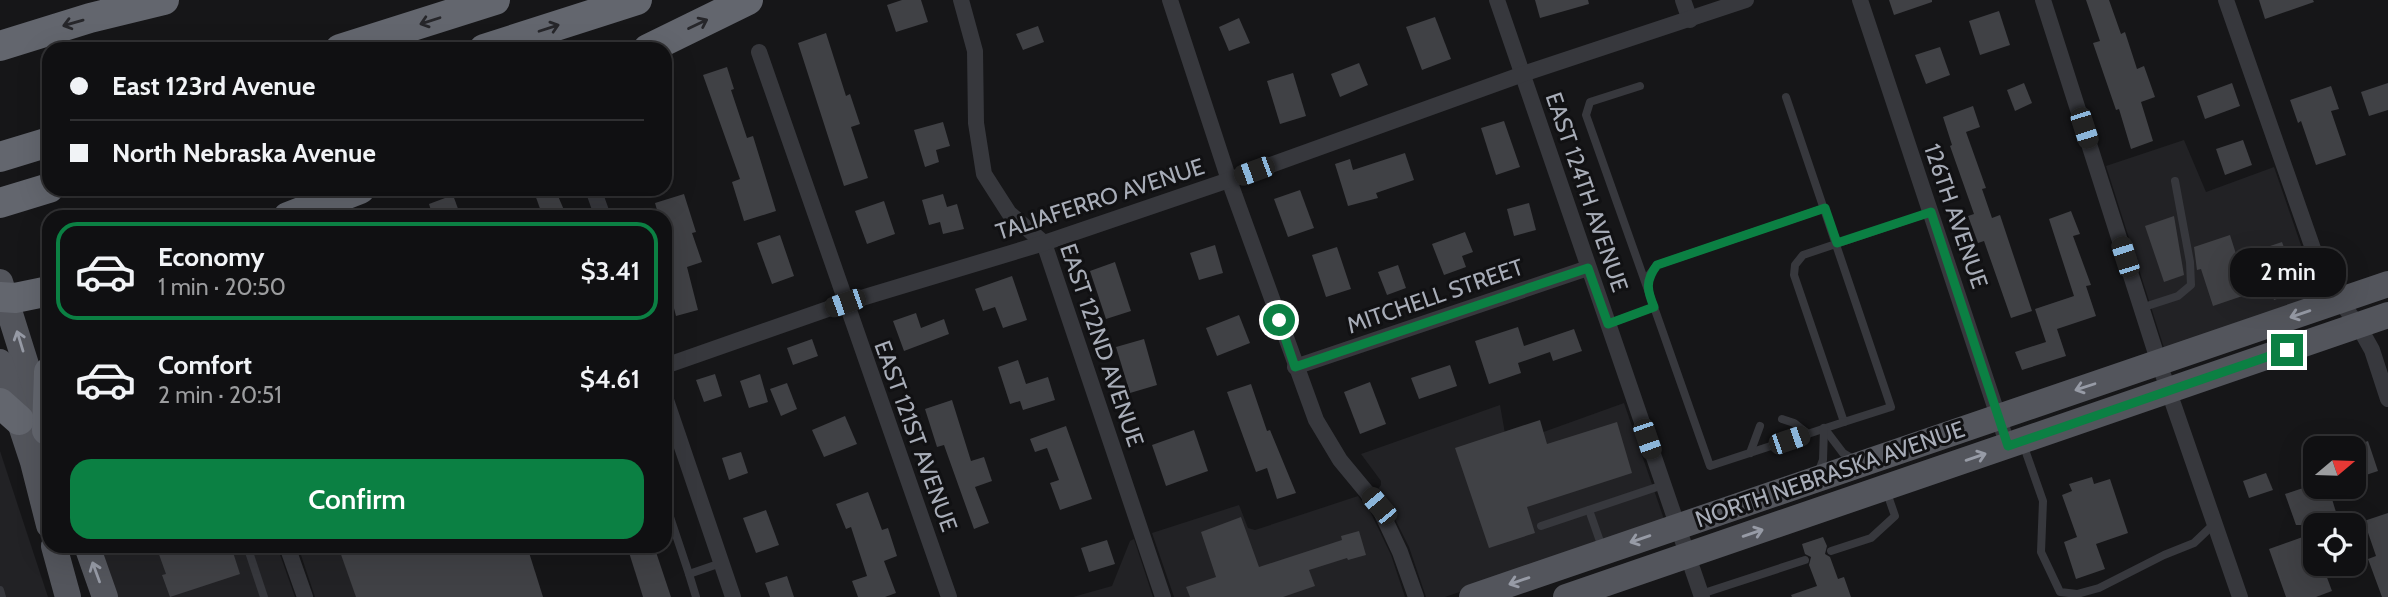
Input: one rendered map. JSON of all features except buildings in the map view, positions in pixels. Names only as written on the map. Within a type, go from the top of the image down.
[{"type":"highway","points":[[8,40],[136,5],[164,0]]},
{"type":"highway","points":[[362,42],[495,0]]},
{"type":"highway","points":[[506,42],[637,0]]},
{"type":"highway","points":[[663,42],[748,0]]},
{"type":"highway","points":[[8,154],[42,144]]},
{"type":"highway","points":[[0,203],[40,191]]},
{"type":"highway","points":[[306,210],[342,196]]},
{"type":"highway","points":[[2,292],[42,291]]},
{"type":"highway","points":[[29,422],[42,390]]},
{"type":"main road","name":"NORTH NEBRASKA AVENUE","points":[[1482,595],[2388,284]]},
{"type":"main road","points":[[2,292],[42,497]]},
{"type":"main road","name":"NORTH NEBRASKA AVENUE","points":[[1566,597],[2388,315]]},
{"type":"main road","points":[[0,362],[29,422]]},
{"type":"main road","points":[[56,553],[68,597]]},
{"type":"main road","points":[[89,553],[105,597]]},
{"type":"street","name":"EAST 122ND AVENUE","points":[[961,0],[975,51],[976,123],[984,174],[1009,213],[1044,243],[1163,597]]},
{"type":"street","points":[[1170,0],[1229,180],[1316,420],[1340,460],[1379,506],[1401,552],[1416,597]]},
{"type":"street","name":"EAST 124TH AVENUE","points":[[1497,0],[1702,596]]},
{"type":"street","points":[[1684,0],[1690,20]]},
{"type":"street","name":"TALIAFERRO AVENUE","points":[[672,364],[845,303],[1044,243],[1229,180],[1523,74],[1746,0]]},
{"type":"street","name":"126TH AVENUE","points":[[1860,0],[1999,416],[2015,444]]},
{"type":"street","points":[[2043,0],[2159,363],[2240,597]]},
{"type":"street","points":[[2226,0],[2324,280],[2358,325],[2372,350],[2388,399]]},
{"type":"street","name":"EAST 121ST AVENUE","points":[[759,52],[949,597]]},
{"type":"street","name":"MITCHELL STREET","points":[[1295,367],[1588,268]]},
{"type":"street","points":[[672,418],[733,597]]},
{"type":"street","points":[[290,553],[305,597]]},
{"type":"lane","points":[[1640,86],[1590,102],[1586,115],[1710,466],[1891,407],[1786,97]]},
{"type":"lane","points":[[2141,308],[2178,296],[2191,285],[2190,262],[2175,181]]},
{"type":"lane","points":[[1647,288],[1650,275],[1657,265],[1825,208]]},
{"type":"lane","points":[[1844,422],[1794,275],[1795,265],[1803,255],[1931,212]]},
{"type":"lane","points":[[1608,324],[1654,307]]},
{"type":"lane","points":[[1782,419],[1794,423],[1808,434]]},
{"type":"lane","points":[[1750,453],[1760,426]]},
{"type":"lane","points":[[1824,428],[1850,459],[1866,461]]},
{"type":"lane","points":[[1814,479],[1823,460],[1824,428]]},
{"type":"lane","points":[[2015,444],[2043,501],[2041,552],[2060,592],[2077,593],[2098,587],[2164,555],[2194,544],[2215,523]]},
{"type":"lane","points":[[1541,526],[1663,485]]},
{"type":"lane","points":[[1831,551],[1871,538],[1895,516],[1885,488]]},
{"type":"lane","points":[[1589,510],[1604,552]]},
{"type":"lane","points":[[672,523],[696,597]]},
{"type":"lane","points":[[249,553],[264,597]]},
{"type":"lane","points":[[1702,596],[1805,560]]},
{"type":"lane","points":[[689,575],[721,563]]},
{"type":"lane","points":[[0,590],[2,597]]},
{"type":"shaded area","points":[[2184,140],[2206,192],[2274,167],[2314,283],[2324,297],[2165,351],[2106,166]]},
{"type":"shaded area","points":[[1624,403],[1665,522],[1445,597],[1426,597],[1409,547],[1387,503],[1377,490],[1381,481],[1361,454],[1500,405],[1507,445]]},
{"type":"shaded area","points":[[0,451],[48,597],[0,597]]},
{"type":"shaded area","points":[[1358,496],[1370,511],[1391,555],[1405,597],[1174,597],[1152,533],[1239,505],[1248,528],[1255,530]]},
{"type":"shaded area","points":[[1134,539],[1153,597],[1073,597],[1112,586],[1130,541]]},
{"type":"shaded area","points":[[99,553],[279,553],[295,597],[115,597]]},
{"type":"shaded area","points":[[300,553],[527,553],[542,597],[315,597]]},
{"type":"route","points":[[1279,320],[1295,367],[1588,268],[1608,324],[1654,307],[1647,288],[1650,275],[1657,265],[1825,208],[1837,243],[1931,212],[2008,446],[2287,350]]}]
